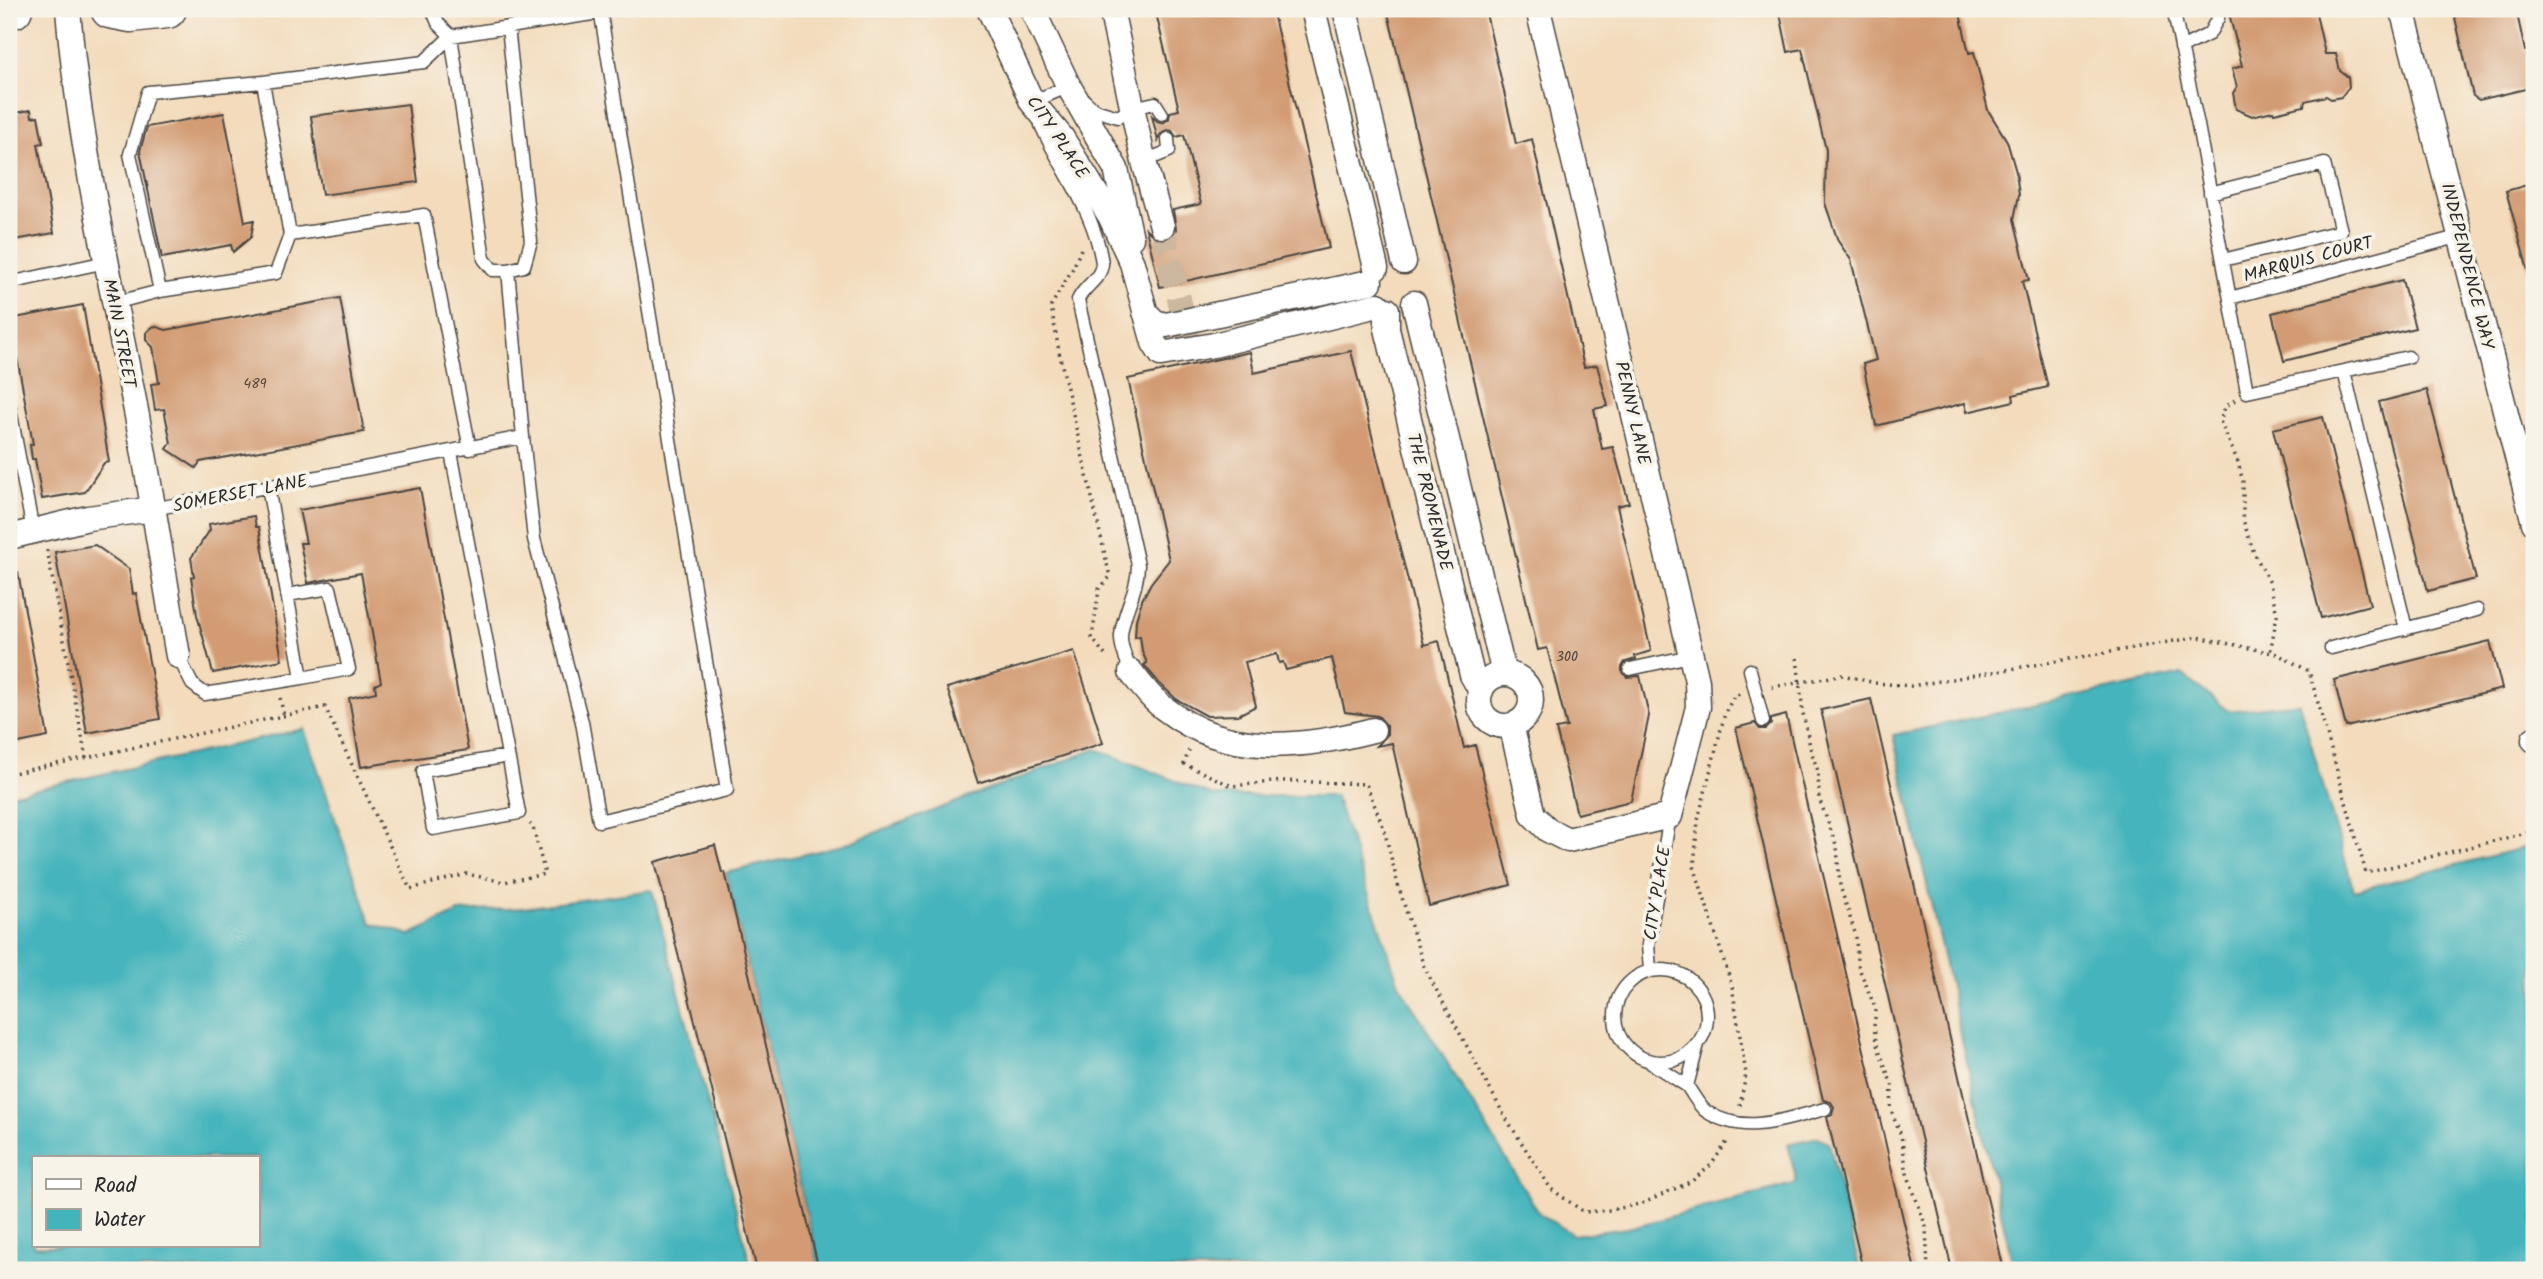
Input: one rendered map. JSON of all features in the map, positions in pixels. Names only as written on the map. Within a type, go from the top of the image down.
[{"type":"main road","points":[[110,9],[131,13],[166,9]]},
{"type":"street","name":"MAIN STREET","points":[[68,9],[72,62],[92,193],[153,509],[178,656]]},
{"type":"street","name":"CITY PLACE","points":[[989,9],[1031,102],[1062,138],[1103,205],[1132,263],[1154,343],[1161,354],[1214,345],[1378,291]]},
{"type":"street","name":"CITY PLACE","points":[[1032,9],[1068,85],[1116,169],[1131,238],[1132,263]]},
{"type":"street","points":[[1111,9],[1143,158],[1162,226]]},
{"type":"street","name":"THE PROMENADE","points":[[1313,9],[1387,329],[1472,675],[1481,691]]},
{"type":"street","name":"THE PROMENADE","points":[[1345,9],[1414,281],[1504,674]]},
{"type":"street","name":"PENNY LANE","points":[[1538,9],[1696,681],[1698,707],[1670,816]]},
{"type":"street","name":"INDEPENDENCE WAY","points":[[2402,9],[2534,523]]},
{"type":"street","points":[[1394,260],[1414,281],[1406,309],[1396,312],[1378,291],[1384,262],[1394,260]]},
{"type":"street","name":"SOMERSET LANE","points":[[9,537],[88,518],[153,509]]},
{"type":"street","points":[[1131,672],[1167,711],[1189,725],[1217,737],[1253,745],[1332,741],[1373,730]]},
{"type":"street","points":[[1504,674],[1520,679],[1530,692],[1531,701],[1525,717],[1511,725],[1495,724],[1483,714],[1479,699],[1481,691],[1490,679],[1504,674]]},
{"type":"street","points":[[1511,725],[1534,816],[1548,830],[1568,840],[1670,816]]},
{"type":"lane","points":[[432,9],[438,23],[451,36],[484,259],[493,270],[524,266],[531,241],[508,27]]},
{"type":"lane","points":[[2173,9],[2230,298]]},
{"type":"lane","points":[[160,291],[130,154],[148,92],[263,82],[424,62],[451,36],[600,11],[727,790],[599,821],[582,722],[534,539],[508,270]]},
{"type":"lane","points":[[2181,48],[2209,34],[2218,18]]},
{"type":"lane","points":[[114,303],[160,291],[276,272],[290,235],[263,82]]},
{"type":"lane","points":[[1131,672],[1123,651],[1121,634],[1138,580],[1138,565],[1078,300],[1081,292],[1098,275],[1102,264],[1096,234],[1086,209],[1053,151],[1031,102],[1068,85],[1095,110],[1118,117],[1132,108],[1155,103],[1162,114]]},
{"type":"lane","points":[[1143,158],[1169,151],[1168,139]]},
{"type":"lane","points":[[2210,192],[2324,164],[2341,231],[2223,260]]},
{"type":"lane","points":[[290,235],[424,215],[470,449]]},
{"type":"lane","name":"MARQUIS COURT","points":[[2247,392],[2230,298],[2461,236]]},
{"type":"lane","points":[[9,283],[106,262]]},
{"type":"lane","points":[[2247,392],[2408,357]]},
{"type":"lane","points":[[2344,371],[2406,628]]},
{"type":"lane","points":[[9,404],[38,530]]},
{"type":"lane","name":"SOMERSET LANE","points":[[153,509],[523,437]]},
{"type":"lane","points":[[451,453],[519,813],[433,829],[423,771],[508,756]]},
{"type":"lane","points":[[268,487],[302,677]]},
{"type":"lane","points":[[178,656],[192,684],[205,694],[349,669],[330,588],[287,594]]},
{"type":"lane","points":[[2330,648],[2477,610]]},
{"type":"lane","points":[[1630,669],[1690,656]]},
{"type":"lane","points":[[1750,670],[1763,721]]},
{"type":"lane","name":"CITY PLACE","points":[[1650,970],[1648,945],[1670,816]]},
{"type":"lane","points":[[1688,1086],[1698,1044],[1707,1028],[1708,1009],[1702,992],[1689,978],[1671,969],[1650,970],[1632,978],[1619,993],[1615,1025],[1621,1040],[1631,1052],[1688,1086],[1705,1111],[1736,1124],[1760,1125],[1825,1109]]},
{"type":"lane","points":[[1648,1061],[1666,1062],[1684,1057],[1698,1044]]},
{"type":"path","points":[[2247,392],[2225,407],[2220,421],[2241,472],[2243,520],[2254,553],[2270,583],[2275,604],[2277,615],[2270,653]]},
{"type":"path","points":[[38,530],[86,758]]},
{"type":"path","points":[[1797,658],[1803,713],[1818,771],[1819,798],[1837,848],[1840,886],[1856,936],[1857,962],[1877,1010],[1874,1026],[1876,1042],[1892,1085],[1891,1110],[1901,1135],[1908,1173],[1926,1227],[1928,1270]]},
{"type":"path","points":[[9,774],[325,707],[410,889],[467,874],[503,882],[545,874],[533,827],[519,813]]},
{"type":"water","points":[[2182,674],[2228,711],[2299,703],[2354,891],[2534,845],[2534,1270],[2014,1270],[1893,735]]},
{"type":"water","points":[[304,729],[371,923],[410,935],[459,912],[522,908],[652,890],[752,1270],[9,1270],[9,795]]},
{"type":"water","points":[[1096,749],[1213,796],[1335,796],[1399,984],[1539,1213],[1573,1235],[1628,1228],[1797,1183],[1788,1144],[1818,1137],[1829,1143],[1860,1270],[820,1270],[726,873],[843,845]]},
{"type":"building","points":[[1155,9],[1272,9],[1329,248],[1160,287],[1146,229],[1158,240],[1167,240],[1173,236],[1176,229],[1173,210],[1201,204],[1184,135],[1176,137],[1172,131],[1167,130],[1160,135],[1158,141],[1152,116],[1163,123],[1169,119],[1170,112],[1179,110]]},
{"type":"building","points":[[1387,9],[1485,9],[1516,144],[1532,139],[1584,367],[1597,365],[1608,406],[1594,409],[1602,449],[1613,447],[1629,503],[1617,506],[1651,651],[1635,656],[1636,659],[1625,662],[1622,667],[1627,677],[1640,676],[1649,716],[1631,801],[1577,814],[1556,729],[1567,727],[1547,648],[1538,650]]},
{"type":"building","points":[[1779,9],[1959,9],[1969,53],[1974,52],[1988,110],[2007,141],[2016,172],[2019,195],[2014,219],[2029,280],[2022,281],[2048,387],[2013,395],[2014,401],[1967,412],[1965,403],[1876,426],[1863,364],[1876,360],[1851,260],[1838,241],[1825,203],[1826,150],[1802,49],[1788,52]]},
{"type":"building","points":[[2228,9],[2315,9],[2325,54],[2336,54],[2340,71],[2348,77],[2349,87],[2341,97],[2331,99],[2326,96],[2305,101],[2304,106],[2274,113],[2273,111],[2252,116],[2236,109],[2233,93],[2237,87],[2232,69],[2242,66]]},
{"type":"building","points":[[2453,9],[2516,9],[2525,51],[2534,48],[2534,87],[2479,100],[2473,96]]},
{"type":"building","points":[[408,104],[418,182],[322,195],[311,116]]},
{"type":"building","points":[[31,110],[32,117],[38,116],[43,143],[38,144],[54,233],[9,241],[9,114]]},
{"type":"building","points":[[224,113],[245,222],[254,220],[251,237],[233,252],[231,245],[162,258],[140,151],[147,127]]},
{"type":"building","points":[[2534,183],[2534,273],[2529,274],[2506,191]]},
{"type":"building","points":[[2402,280],[2415,328],[2284,361],[2272,313]]},
{"type":"building","points":[[340,298],[364,432],[200,462],[196,468],[167,449],[171,443],[164,409],[155,410],[151,384],[159,383],[153,347],[146,340],[146,333],[150,329],[154,326],[166,330]]},
{"type":"building","points":[[83,305],[109,462],[104,463],[85,492],[42,499],[35,459],[32,459],[30,445],[33,444],[10,319]]},
{"type":"building","points":[[1351,351],[1424,645],[1439,641],[1464,748],[1475,745],[1511,885],[1429,906],[1392,743],[1377,746],[1387,735],[1387,726],[1378,716],[1345,712],[1332,658],[1286,670],[1283,662],[1279,663],[1277,654],[1245,662],[1256,706],[1238,715],[1207,716],[1176,699],[1159,683],[1144,665],[1147,663],[1140,636],[1135,637],[1136,620],[1142,600],[1169,560],[1128,379],[1250,352],[1254,373]]},
{"type":"building","points":[[2427,390],[2476,579],[2428,591],[2379,402]]},
{"type":"building","points":[[2323,417],[2370,605],[2321,618],[2273,429]]},
{"type":"building","points":[[420,488],[468,750],[361,767],[349,698],[376,692],[375,685],[381,682],[361,573],[308,583],[300,543],[306,543],[299,510]]},
{"type":"building","points":[[254,516],[256,527],[259,527],[282,660],[213,673],[197,615],[191,558],[210,530],[209,524]]},
{"type":"building","points":[[95,545],[129,569],[160,719],[87,733],[55,552]]},
{"type":"building","points":[[18,572],[48,737],[9,745],[9,573]]},
{"type":"building","points":[[2490,641],[2502,689],[2346,727],[2334,680]]},
{"type":"building","points":[[1074,651],[1103,743],[978,783],[947,688]]},
{"type":"building","points":[[1871,699],[2004,1270],[1952,1270],[1821,710]]},
{"type":"building","points":[[1786,715],[1915,1270],[1863,1270],[1827,1117],[1832,1115],[1834,1107],[1831,1102],[1823,1100],[1736,728],[1755,723],[1760,729],[1766,729],[1771,724],[1771,719]]},
{"type":"building","points":[[715,845],[722,873],[725,872],[819,1270],[757,1270],[655,862]]},
{"type":"tunnel","points":[[1162,226],[1194,363]]}]
